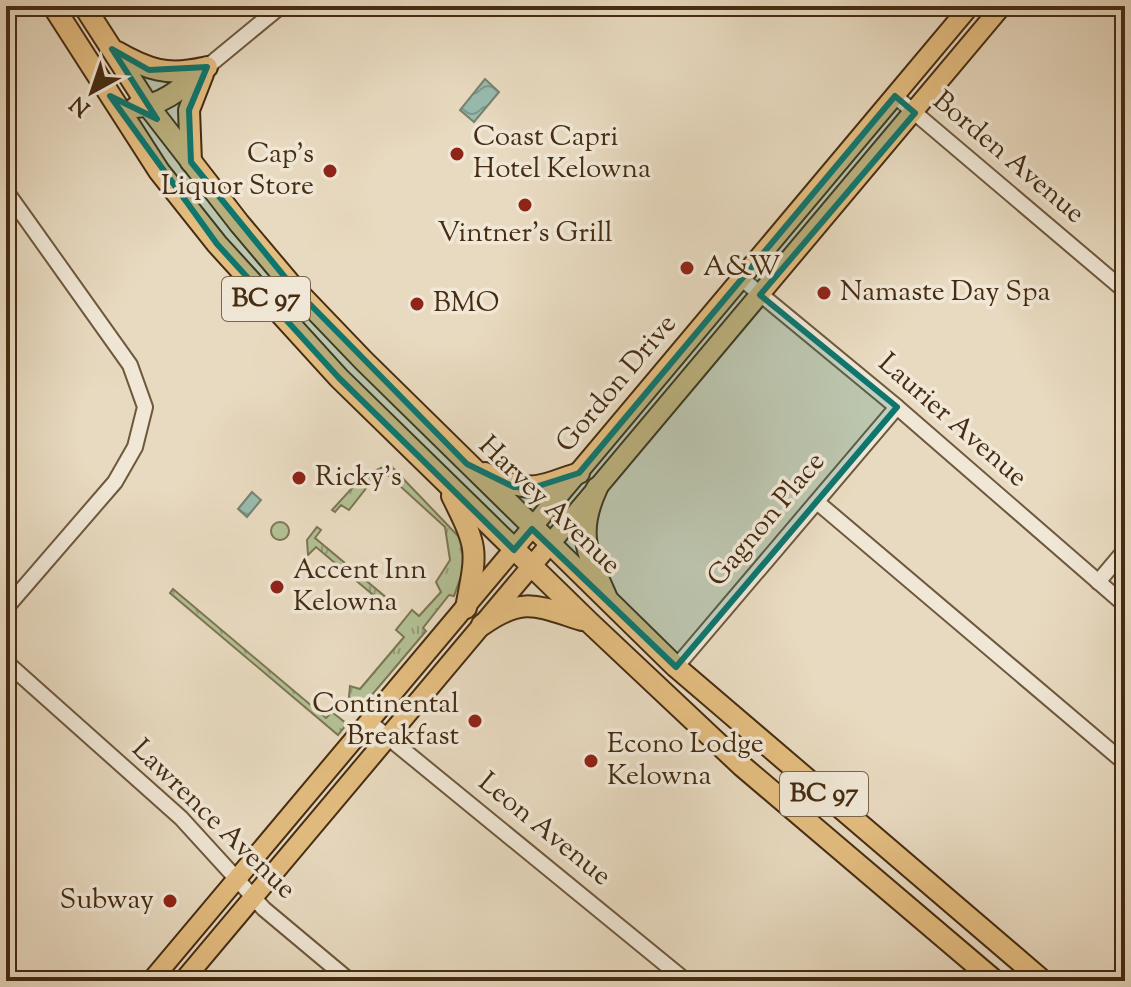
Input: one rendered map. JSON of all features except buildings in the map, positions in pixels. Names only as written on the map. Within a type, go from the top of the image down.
[{"type":"highway","name":"Harvey Avenue","points":[[53,6],[159,171],[217,244],[339,378],[589,622],[776,796],[995,981]]},
{"type":"highway","name":"Harvey Avenue","points":[[84,6],[149,107],[293,287],[467,464],[676,667],[1043,981]]},
{"type":"highway","points":[[112,49],[149,70],[171,74],[207,67]]},
{"type":"highway","points":[[110,96],[132,107],[149,107],[175,93],[207,67]]},
{"type":"highway","points":[[191,162],[189,110],[207,67]]},
{"type":"highway","points":[[467,464],[514,487],[532,488],[579,473]]},
{"type":"highway","points":[[445,482],[471,535],[476,558],[466,608]]},
{"type":"highway","points":[[597,488],[585,514],[584,536],[588,555],[609,603]]},
{"type":"highway","points":[[482,625],[506,608],[527,605],[589,622]]},
{"type":"main road","name":"Gordon Drive","points":[[151,981],[970,6]]},
{"type":"main road","name":"Gordon Drive","points":[[183,981],[1002,6]]},
{"type":"street","points":[[207,67],[281,6]]},
{"type":"street","name":"Borden Avenue","points":[[895,96],[1125,291]]},
{"type":"street","points":[[6,191],[130,365],[145,407],[135,447],[115,482],[6,608]]},
{"type":"street","name":"Laurier Avenue","points":[[742,279],[897,407],[1125,605]]},
{"type":"street","name":"Gagnon Place","points":[[676,667],[897,407]]},
{"type":"street","points":[[817,502],[1125,763]]},
{"type":"street","points":[[1098,582],[1125,550]]},
{"type":"street","name":"Lawrence Avenue","points":[[6,662],[181,818],[253,898],[350,981]]},
{"type":"street","name":"Leon Avenue","points":[[368,721],[686,981]]},
{"type":"highlighted area","points":[[112,49],[149,70],[207,67],[189,110],[191,162],[293,287],[467,464],[514,487],[532,488],[579,473],[895,96],[915,113],[760,295],[897,407],[676,667],[532,529],[514,550],[339,378],[217,244],[110,96],[157,119]]},
{"type":"green space","points":[[391,466],[461,539],[467,559],[454,596],[449,595],[423,628],[426,631],[360,709],[349,697],[350,686],[360,689],[404,637],[396,630],[412,610],[419,616],[441,592],[436,582],[450,560],[445,527],[388,475],[375,477],[349,510],[341,505],[335,512],[332,510],[362,477]]},
{"type":"green space","points":[[276,522],[284,522],[289,531],[287,538],[276,540],[271,535],[271,527]]},
{"type":"green space","points":[[317,527],[321,530],[315,538],[394,604],[390,609],[316,547],[308,555],[307,540]]},
{"type":"green space","points":[[173,589],[326,718],[332,712],[347,724],[338,735],[170,593]]},
{"type":"water","points":[[485,79],[499,92],[474,122],[460,110]]},
{"type":"water","points":[[252,492],[261,500],[247,517],[238,509]]},
{"type":"place","name":"Coast Capri Hotel Kelowna","points":[[457,154]]},
{"type":"place","name":"Cap's Liquor Store","points":[[330,171]]},
{"type":"place","name":"Vintner's Grill","points":[[525,205]]},
{"type":"place","name":"A&W","points":[[687,268]]},
{"type":"place","name":"Namaste Day Spa","points":[[824,293]]},
{"type":"place","name":"BMO","points":[[417,304]]},
{"type":"place","name":"Ricky's","points":[[299,478]]},
{"type":"place","name":"Accent Inn Kelowna","points":[[277,587]]},
{"type":"place","name":"Continental Breakfast","points":[[475,721]]},
{"type":"place","name":"Econo Lodge Kelowna","points":[[591,761]]},
{"type":"place","name":"Subway","points":[[170,901]]}]
